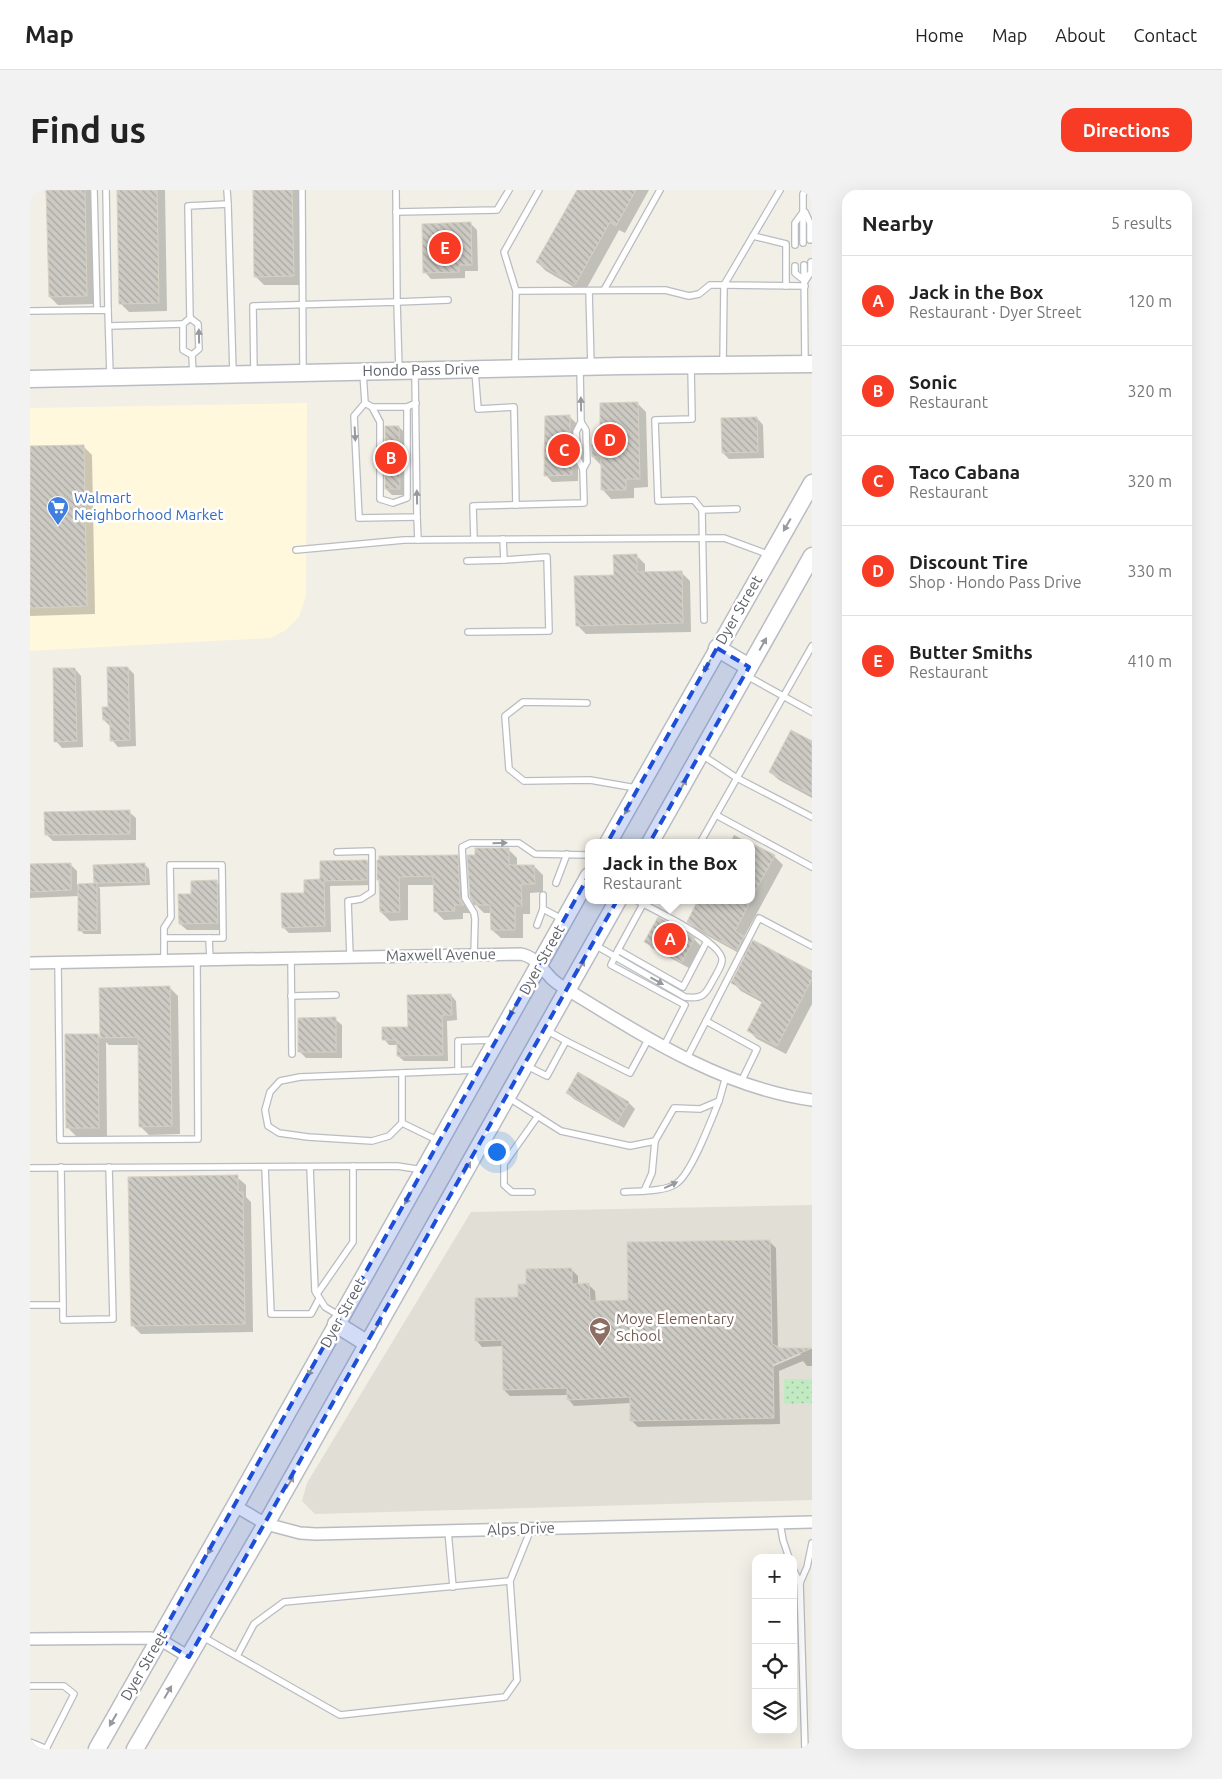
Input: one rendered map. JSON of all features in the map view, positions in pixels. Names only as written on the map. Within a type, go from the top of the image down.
[{"type":"main road","name":"Hondo Pass Drive","points":[[30,379],[515,368],[809,364]]},
{"type":"main road","name":"Dyer Street","points":[[610,839],[812,483]]},
{"type":"main road","points":[[652,839],[812,556]]},
{"type":"main road","points":[[717,648],[747,671]]},
{"type":"main road","name":"Dyer Street","points":[[97,1749],[236,1506],[585,883]]},
{"type":"main road","points":[[135,1749],[266,1524],[616,904]]},
{"type":"main road","points":[[339,1320],[368,1344]]},
{"type":"street","name":"Maxwell Avenue","points":[[30,963],[521,954],[532,958],[540,964],[553,980],[567,990],[687,1058],[741,1082],[799,1099],[812,1100]]},
{"type":"street","name":"Alps Drive","points":[[236,1506],[266,1524],[300,1533],[316,1534],[812,1522]]},
{"type":"street","points":[[30,1639],[141,1637],[159,1639],[189,1656]]},
{"type":"lane","points":[[94,190],[97,310]]},
{"type":"lane","points":[[106,190],[110,377]]},
{"type":"lane","points":[[227,190],[233,374]]},
{"type":"lane","points":[[302,190],[303,373]]},
{"type":"lane","points":[[396,190],[397,302],[407,371],[416,403],[418,540]]},
{"type":"lane","points":[[396,212],[497,210],[509,190]]},
{"type":"lane","points":[[515,368],[516,291],[504,252],[539,190]]},
{"type":"lane","points":[[604,290],[660,190]]},
{"type":"lane","points":[[724,365],[724,285],[780,190]]},
{"type":"lane","points":[[803,243],[803,194],[806,190]]},
{"type":"lane","points":[[190,318],[188,206],[228,204]]},
{"type":"lane","points":[[804,210],[812,218]]},
{"type":"lane","points":[[804,210],[810,223],[810,240]]},
{"type":"lane","points":[[795,245],[795,223],[804,210]]},
{"type":"lane","points":[[753,236],[786,244],[786,286]]},
{"type":"lane","points":[[805,283],[811,272],[811,262]]},
{"type":"lane","points":[[804,265],[809,364]]},
{"type":"lane","points":[[795,266],[795,273],[805,283]]},
{"type":"lane","points":[[516,291],[665,290],[689,296],[699,294],[710,285],[786,286],[805,283],[812,278]]},
{"type":"lane","points":[[577,444],[576,432],[581,422],[586,367],[589,291]]},
{"type":"lane","points":[[254,374],[253,306],[448,300]]},
{"type":"lane","points":[[30,311],[108,310]]},
{"type":"lane","points":[[109,326],[183,324],[190,318]]},
{"type":"lane","points":[[190,318],[198,324],[199,349],[192,354]]},
{"type":"lane","points":[[183,324],[183,350],[192,354]]},
{"type":"lane","points":[[192,354],[193,376]]},
{"type":"lane","points":[[691,365],[692,419],[655,420],[658,501],[694,500],[702,510],[704,620]]},
{"type":"lane","points":[[475,369],[478,409],[514,407],[516,505]]},
{"type":"lane","points":[[363,371],[365,403],[354,416],[359,518],[417,517]]},
{"type":"lane","points":[[365,403],[372,408],[380,422],[380,499],[393,503],[407,498],[407,407]]},
{"type":"lane","points":[[372,408],[407,407],[416,403]]},
{"type":"lane","points":[[581,422],[586,430],[586,462],[583,469]]},
{"type":"lane","points":[[474,539],[473,506],[584,503],[583,469],[577,457]]},
{"type":"lane","points":[[702,510],[737,509]]},
{"type":"lane","points":[[296,550],[418,540],[724,538],[770,555]]},
{"type":"lane","points":[[503,539],[504,560]]},
{"type":"lane","points":[[467,561],[547,557],[549,631],[468,632]]},
{"type":"lane","points":[[702,839],[812,646]]},
{"type":"lane","points":[[747,671],[783,696],[812,712]]},
{"type":"lane","points":[[587,702],[523,702],[505,716],[508,769],[524,781],[590,780],[639,789]]},
{"type":"lane","points":[[700,754],[737,778],[812,817]]},
{"type":"lane","points":[[716,815],[812,867]]},
{"type":"lane","points":[[474,954],[475,919],[474,912],[465,898],[462,847],[470,843],[519,842],[535,854],[585,855]]},
{"type":"lane","points":[[337,852],[372,851],[372,892],[361,899],[348,901],[350,957]]},
{"type":"lane","points":[[556,883],[567,854]]},
{"type":"lane","points":[[164,938],[223,938],[222,865],[170,865],[171,917],[164,928],[164,938],[164,961]]},
{"type":"lane","points":[[537,925],[543,909],[543,895]]},
{"type":"lane","points":[[593,944],[615,957],[685,997],[695,998],[706,993],[722,961],[720,952],[708,940],[643,904],[618,950],[615,957],[611,965],[685,1005],[664,1046]]},
{"type":"lane","points":[[543,909],[564,920]]},
{"type":"lane","points":[[687,1058],[759,918],[812,946]]},
{"type":"lane","points":[[209,938],[210,960]]},
{"type":"lane","points":[[618,950],[683,987],[708,940]]},
{"type":"lane","points":[[291,958],[292,1054]]},
{"type":"lane","points":[[58,962],[60,1140],[198,1139],[197,960]]},
{"type":"lane","points":[[291,996],[336,995]]},
{"type":"lane","points":[[706,1021],[757,1049],[741,1082]]},
{"type":"lane","points":[[545,1030],[630,1073],[649,1037]]},
{"type":"lane","points":[[458,1071],[458,1041],[496,1040]]},
{"type":"lane","points":[[525,1065],[547,1076],[566,1041]]},
{"type":"lane","points":[[402,1073],[402,1123],[389,1136],[372,1140],[308,1137],[278,1134],[268,1126],[265,1110],[270,1092],[280,1081],[300,1077],[402,1073],[458,1071],[480,1070]]},
{"type":"lane","points":[[624,1192],[658,1190],[677,1184],[691,1165],[719,1100],[726,1076]]},
{"type":"lane","points":[[507,1096],[561,1131],[630,1146],[655,1141]]},
{"type":"lane","points":[[644,1191],[652,1173],[655,1141],[674,1108],[700,1109],[719,1100]]},
{"type":"lane","points":[[532,1192],[512,1192],[504,1185],[504,1164],[538,1116]]},
{"type":"lane","points":[[402,1123],[440,1141]]},
{"type":"lane","points":[[265,1167],[272,1314],[311,1314],[318,1296],[353,1242],[353,1166]]},
{"type":"lane","points":[[30,1168],[397,1166],[424,1170]]},
{"type":"lane","points":[[61,1167],[63,1320],[113,1319],[109,1167]]},
{"type":"lane","points":[[310,1167],[314,1279],[318,1296],[325,1307],[339,1320]]},
{"type":"lane","points":[[30,1305],[63,1305]]},
{"type":"lane","points":[[780,1523],[788,1554]]},
{"type":"lane","points":[[201,1636],[340,1715],[505,1696],[517,1680],[510,1581],[531,1529]]},
{"type":"lane","points":[[448,1532],[453,1587]]},
{"type":"lane","points":[[804,1749],[800,1583],[807,1567],[812,1543]]},
{"type":"lane","points":[[797,1577],[800,1583]]},
{"type":"lane","points":[[237,1656],[254,1624],[284,1602],[510,1581]]},
{"type":"lane","points":[[30,1686],[64,1686],[74,1694],[46,1749],[30,1742]]},
{"type":"highlighted area","points":[[717,648],[749,667],[189,1657],[159,1639]]},
{"type":"shaded area","points":[[307,403],[306,596],[299,617],[286,630],[271,638],[30,651],[30,408]]},
{"type":"shaded area","name":"Moye Elementary School","points":[[812,1205],[812,1500],[315,1514],[302,1501],[307,1483],[471,1212]]},
{"type":"green space","points":[[784,1379],[812,1379],[812,1403],[784,1404]]},
{"type":"building","points":[[46,190],[85,190],[87,296],[49,297]]},
{"type":"building","points":[[117,190],[157,190],[159,303],[119,304]]},
{"type":"building","points":[[253,190],[292,190],[294,276],[254,277]]},
{"type":"building","points":[[577,190],[636,190],[616,226],[610,222],[575,285],[536,262]]},
{"type":"building","points":[[471,222],[472,265],[459,265],[459,272],[423,273],[422,224]]},
{"type":"building","points":[[638,402],[640,479],[626,479],[626,490],[601,490],[601,457],[592,457],[591,444],[600,445],[600,403]]},
{"type":"building","points":[[570,415],[570,443],[577,449],[582,444],[582,457],[578,452],[573,455],[572,475],[544,476],[545,416]]},
{"type":"building","points":[[757,417],[758,452],[722,453],[721,418]]},
{"type":"building","points":[[385,426],[399,426],[400,489],[385,489]]},
{"type":"building","name":"Walmart Neighborhood Market","points":[[84,445],[87,606],[30,608],[30,446]]},
{"type":"building","points":[[637,554],[637,572],[682,571],[683,623],[576,626],[574,576],[614,575],[613,555]]},
{"type":"building","points":[[107,667],[128,667],[130,740],[110,741],[110,720],[103,720],[102,707],[108,707]]},
{"type":"building","points":[[53,668],[75,668],[77,741],[54,742]]},
{"type":"building","points":[[791,730],[812,741],[812,795],[769,772]]},
{"type":"building","points":[[130,810],[130,834],[45,835],[44,812]]},
{"type":"building","points":[[755,845],[775,855],[755,892]]},
{"type":"building","points":[[475,848],[509,848],[509,865],[534,865],[535,884],[521,884],[522,906],[515,906],[515,930],[491,930],[490,905],[474,905],[470,897],[467,855],[475,855]]},
{"type":"building","points":[[458,855],[460,898],[464,905],[454,905],[455,911],[434,912],[433,876],[399,877],[400,912],[380,912],[379,880],[377,880],[377,860],[379,860],[379,856]]},
{"type":"building","points":[[367,860],[367,880],[324,881],[325,926],[282,928],[281,893],[304,893],[304,880],[320,879],[320,861]]},
{"type":"building","points":[[71,863],[71,890],[30,892],[30,864]]},
{"type":"building","points":[[145,863],[146,882],[94,883],[93,865]]},
{"type":"building","points":[[217,880],[218,923],[179,924],[178,894],[191,894],[191,881]]},
{"type":"building","points":[[97,883],[97,930],[78,931],[78,884]]},
{"type":"building","points":[[696,904],[749,904],[735,931],[744,936],[737,950],[687,922]]},
{"type":"building","points":[[658,917],[695,938],[682,962],[644,942]]},
{"type":"building","points":[[753,940],[812,971],[812,979],[777,1046],[747,1031],[763,1000],[731,983]]},
{"type":"building","points":[[170,986],[172,1126],[139,1127],[138,1037],[100,1038],[99,988]]},
{"type":"building","points":[[451,994],[452,1015],[442,1015],[443,1055],[397,1056],[397,1040],[382,1040],[382,1027],[408,1027],[407,995]]},
{"type":"building","points":[[336,1017],[336,1052],[298,1052],[298,1018]]},
{"type":"building","points":[[65,1034],[98,1034],[99,1128],[66,1128]]},
{"type":"building","points":[[578,1072],[629,1102],[617,1122],[566,1093]]},
{"type":"building","points":[[238,1175],[238,1192],[243,1192],[245,1324],[131,1326],[128,1177]]},
{"type":"building","points":[[770,1240],[772,1344],[781,1348],[812,1348],[773,1365],[774,1418],[630,1421],[630,1397],[567,1400],[567,1388],[503,1390],[502,1340],[475,1341],[475,1298],[518,1297],[518,1284],[526,1284],[526,1269],[572,1268],[572,1284],[589,1283],[590,1301],[628,1300],[627,1242]]},
{"type":"place","name":"Butter Smiths","points":[[445,248]]},
{"type":"place","name":"Discount Tire","points":[[610,440]]},
{"type":"place","name":"Taco Cabana","points":[[564,450]]},
{"type":"place","name":"Sonic","points":[[391,458]]},
{"type":"place","name":"Walmart Neighborhood Market","points":[[58,526]]},
{"type":"place","name":"Jack in the Box","points":[[670,939]]},
{"type":"place","name":"Moye Elementary School","points":[[600,1347]]}]
